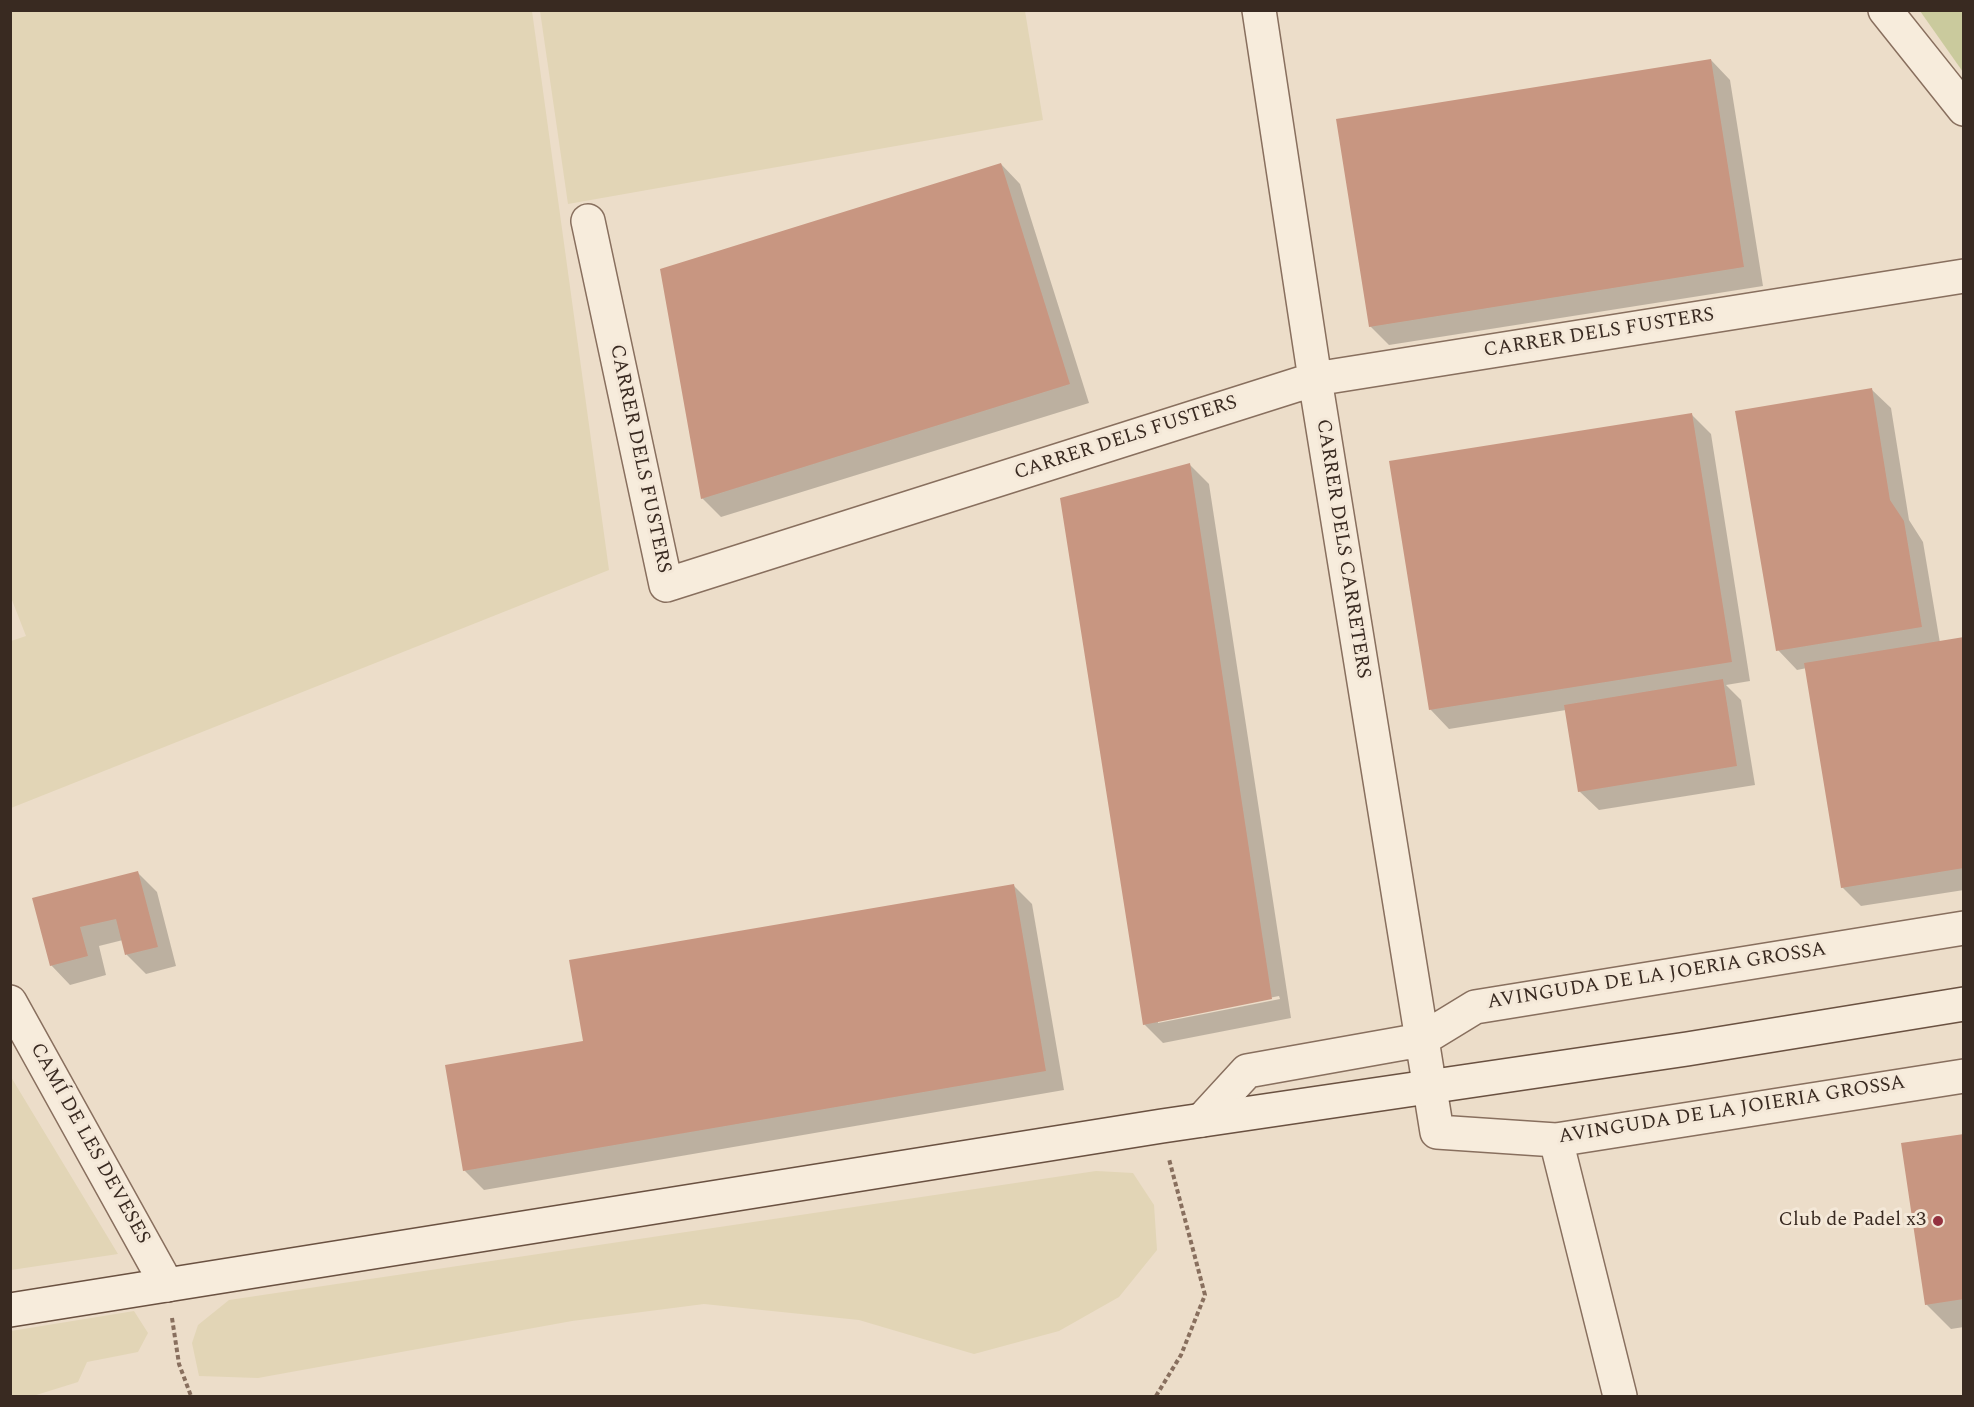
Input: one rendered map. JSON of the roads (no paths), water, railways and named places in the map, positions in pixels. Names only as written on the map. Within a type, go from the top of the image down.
[{"type":"street","name":"CARRER DELS CARRETERS","points":[[1259,10],[1315,379],[1428,1088]]},
{"type":"street","points":[[1885,10],[1964,109]]},
{"type":"street","name":"CARRER DELS FUSTERS","points":[[588,221],[666,585],[1315,379],[1964,276]]},
{"type":"street","name":"AVINGUDA DE LA JOERIA GROSSA","points":[[1202,1120],[1247,1071],[1421,1040],[1475,1007],[1964,928]]},
{"type":"street","name":"CAMÍ DE LES DEVESES","points":[[10,1002],[167,1285]]},
{"type":"street","points":[[10,1310],[1162,1126],[1428,1088],[1964,1004]]},
{"type":"street","name":"AVINGUDA DE LA JOIERIA GROSSA","points":[[1428,1088],[1437,1132],[1556,1140],[1964,1076]]},
{"type":"street","points":[[1556,1140],[1620,1396]]},
{"type":"place","name":"Club de Padel x3","points":[[1938,1221]]}]
